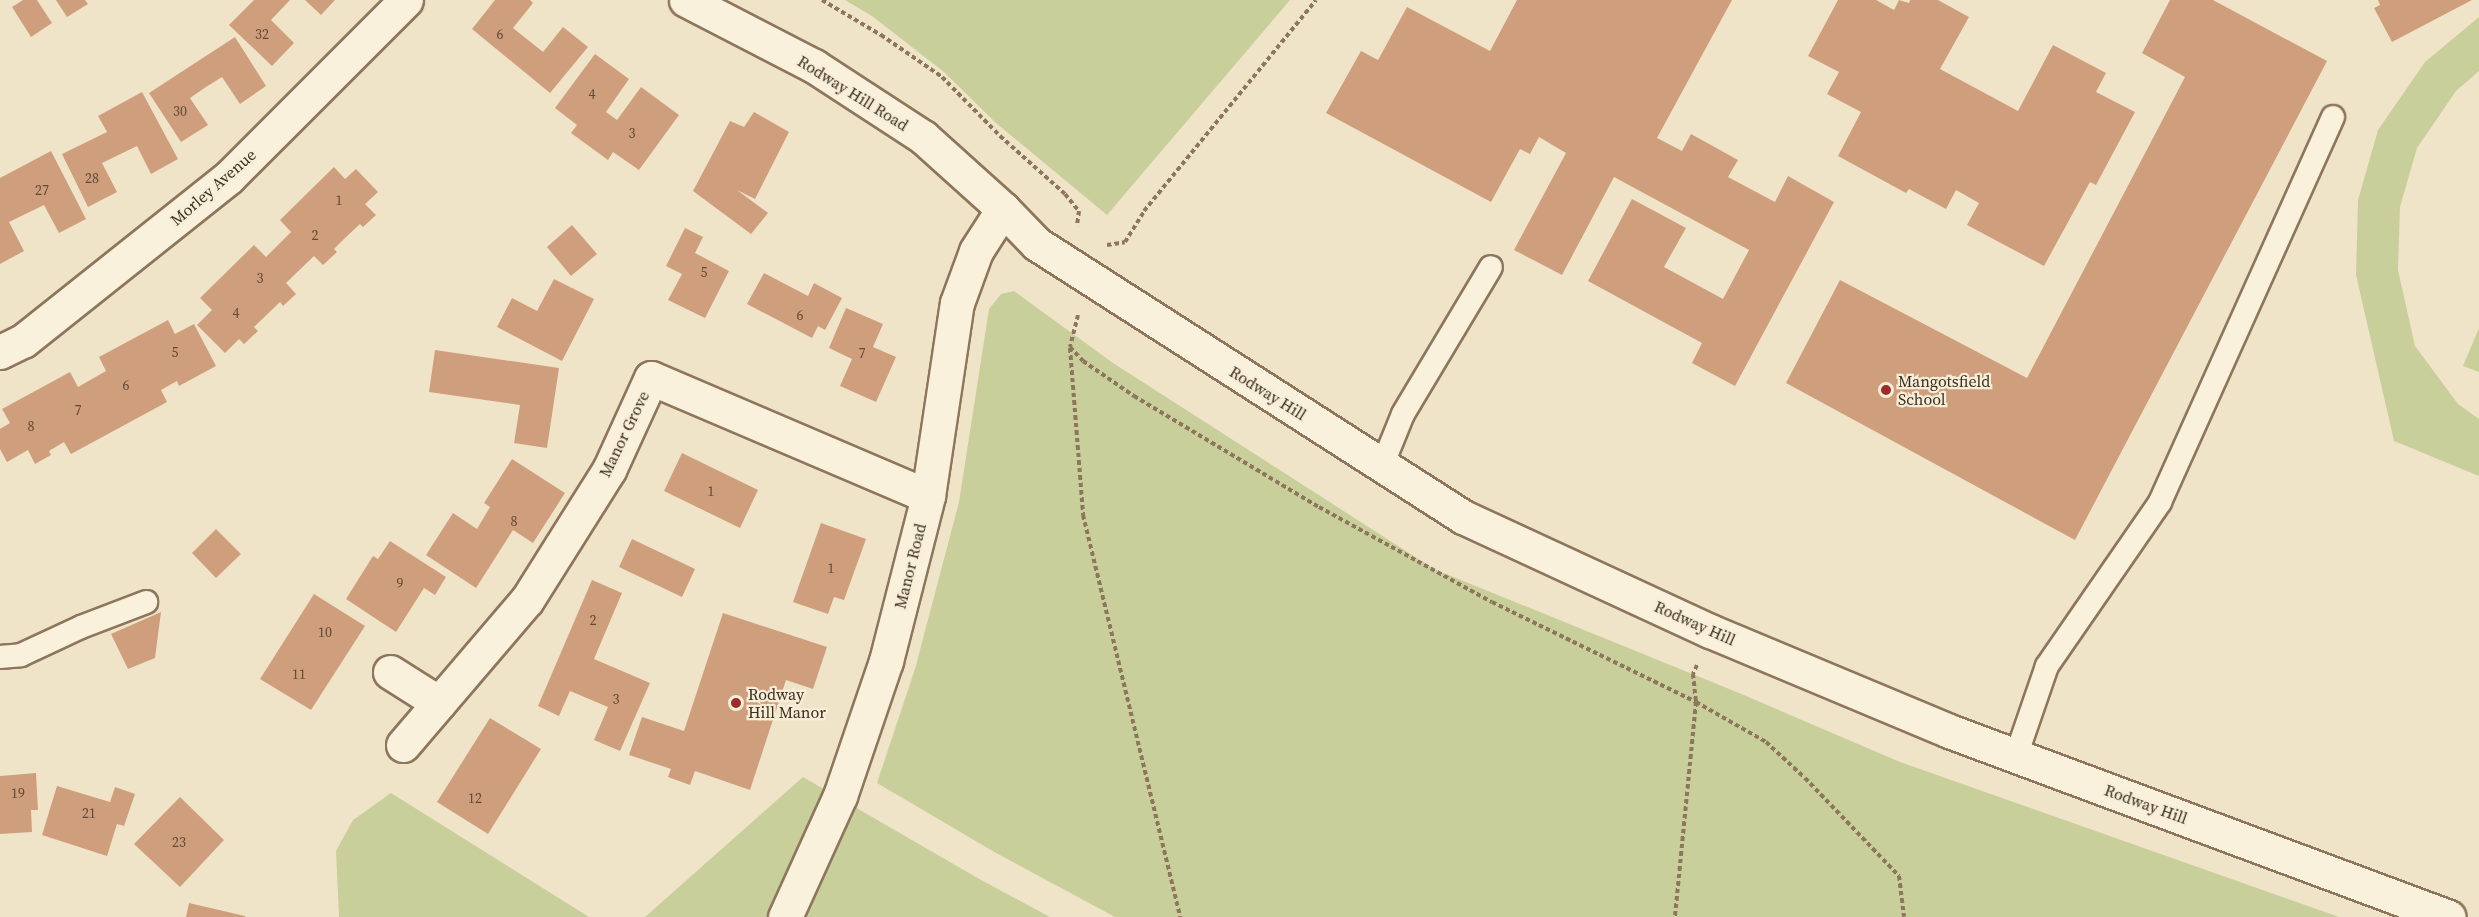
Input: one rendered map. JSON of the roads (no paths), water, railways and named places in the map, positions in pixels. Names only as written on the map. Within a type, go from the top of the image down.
[{"type":"street","name":"Morley Avenue","points":[[0,352],[23,341],[229,177],[406,0]]},
{"type":"street","name":"Rodway Hill Road","points":[[686,0],[814,66],[923,137],[1003,209]]},
{"type":"street","name":"Rodway Hill","points":[[1003,209],[1045,250],[1463,517],[1710,631],[2016,756],[2449,917]]},
{"type":"street","name":"Manor Road","points":[[785,917],[840,796],[886,661],[928,496],[957,303],[976,251],[1003,209]]},
{"type":"street","name":"Manor Grove","points":[[403,745],[527,600],[609,470],[651,378],[928,496]]},
{"type":"street","points":[[390,672],[439,703]]},
{"type":"lane","points":[[2016,756],[2048,666],[2160,502],[2333,117]]},
{"type":"lane","points":[[1382,465],[1404,414],[1491,267]]},
{"type":"lane","points":[[0,657],[21,655],[81,627],[146,602]]},
{"type":"place","name":"Mangotsfield School","points":[[1886,390]]},
{"type":"place","name":"Rodway Hill Manor","points":[[736,703]]}]
